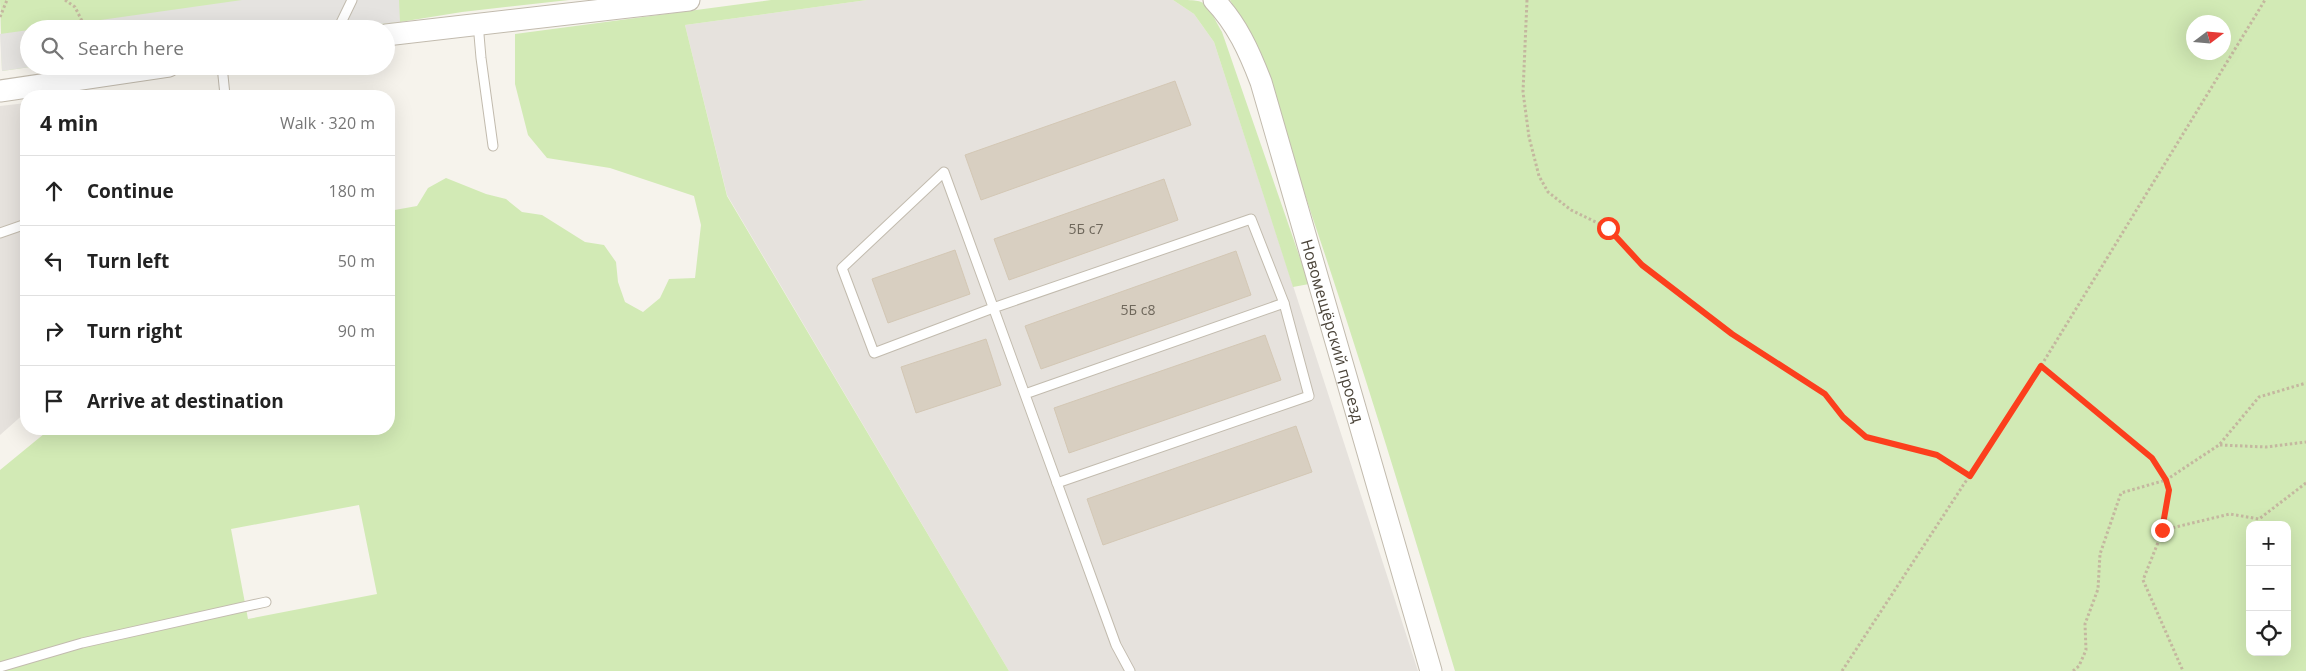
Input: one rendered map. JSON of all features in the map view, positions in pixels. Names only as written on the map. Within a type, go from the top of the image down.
[{"type":"street","points":[[395,34],[689,0]]},
{"type":"street","name":"Новомещёрский проезд","points":[[1214,0],[1233,22],[1246,43],[1261,82],[1431,671]]},
{"type":"street","points":[[0,91],[108,75]]},
{"type":"lane","points":[[342,20],[352,0]]},
{"type":"lane","points":[[478,23],[493,146]]},
{"type":"lane","points":[[223,75],[224,90]]},
{"type":"lane","points":[[1057,483],[1309,396],[1284,303],[1251,219],[993,308],[874,353],[842,268],[944,172],[993,308],[1116,645],[1130,671]]},
{"type":"lane","points":[[0,233],[20,226]]},
{"type":"lane","points":[[1025,394],[1284,303]]},
{"type":"lane","points":[[0,667],[82,644],[266,602]]},
{"type":"path","points":[[0,17],[7,0]]},
{"type":"path","points":[[65,0],[74,7],[81,20]]},
{"type":"path","points":[[1527,0],[1523,92],[1529,137],[1539,176],[1548,192],[1571,210],[1608,228],[1642,265],[1732,334],[1825,394],[1843,417],[1866,437],[1937,455],[1970,476]]},
{"type":"path","points":[[1842,671],[2041,366],[2265,0]]},
{"type":"path","points":[[2041,366],[2152,458],[2166,480],[2169,490],[2162,530],[2143,580],[2183,671]]},
{"type":"path","points":[[2073,671],[2079,666],[2086,650],[2085,624],[2098,588],[2100,554],[2121,492],[2166,480],[2219,445],[2259,397],[2306,383]]},
{"type":"path","points":[[2219,445],[2266,447],[2306,442]]},
{"type":"path","points":[[2162,530],[2230,514],[2259,519],[2306,483]]},
{"type":"shaded area","points":[[242,0],[399,0],[400,22],[395,22],[395,20],[101,20]]},
{"type":"shaded area","points":[[867,0],[1173,0],[1194,14],[1214,42],[1418,671],[1009,671],[727,195],[685,25]]},
{"type":"shaded area","points":[[20,31],[20,68],[2,71],[0,34]]},
{"type":"shaded area","points":[[20,104],[20,417],[0,435],[0,106]]},
{"type":"green space","points":[[0,0],[569,0],[462,12],[395,22],[395,20],[20,20],[20,68],[2,71]]},
{"type":"green space","points":[[771,0],[867,0],[685,25],[727,196],[1009,671],[0,671],[0,470],[43,435],[395,435],[395,210],[417,206],[428,188],[446,178],[486,194],[506,199],[522,212],[542,215],[585,242],[604,245],[616,262],[618,282],[625,302],[643,312],[660,298],[669,279],[695,278],[701,225],[694,196],[610,168],[547,158],[528,135],[515,84],[515,34]],"holes":[[[359,505],[377,594],[248,619],[231,529]]]},
{"type":"green space","points":[[1173,0],[1194,0],[1205,4],[1222,32],[1309,284],[1293,287],[1214,42],[1194,14]]},
{"type":"green space","points":[[1230,0],[2306,0],[2306,671],[1455,671],[1368,386],[1277,105],[1256,51]]},
{"type":"building","points":[[1175,81],[1191,125],[981,200],[965,155]]},
{"type":"building","points":[[1164,179],[1178,220],[1009,280],[994,239]]},
{"type":"building","points":[[955,250],[970,294],[888,323],[872,279]]},
{"type":"building","points":[[1236,251],[1251,295],[1041,369],[1025,326]]},
{"type":"building","points":[[1265,335],[1281,380],[1069,453],[1054,408]]},
{"type":"building","points":[[986,339],[1001,385],[916,413],[901,367]]},
{"type":"building","points":[[1296,426],[1312,472],[1103,545],[1087,499]]},
{"type":"route","points":[[1608,228],[1642,265],[1732,334],[1825,394],[1843,417],[1866,437],[1937,455],[1970,476],[2041,366],[2152,458],[2166,480],[2169,490],[2162,530]]}]
